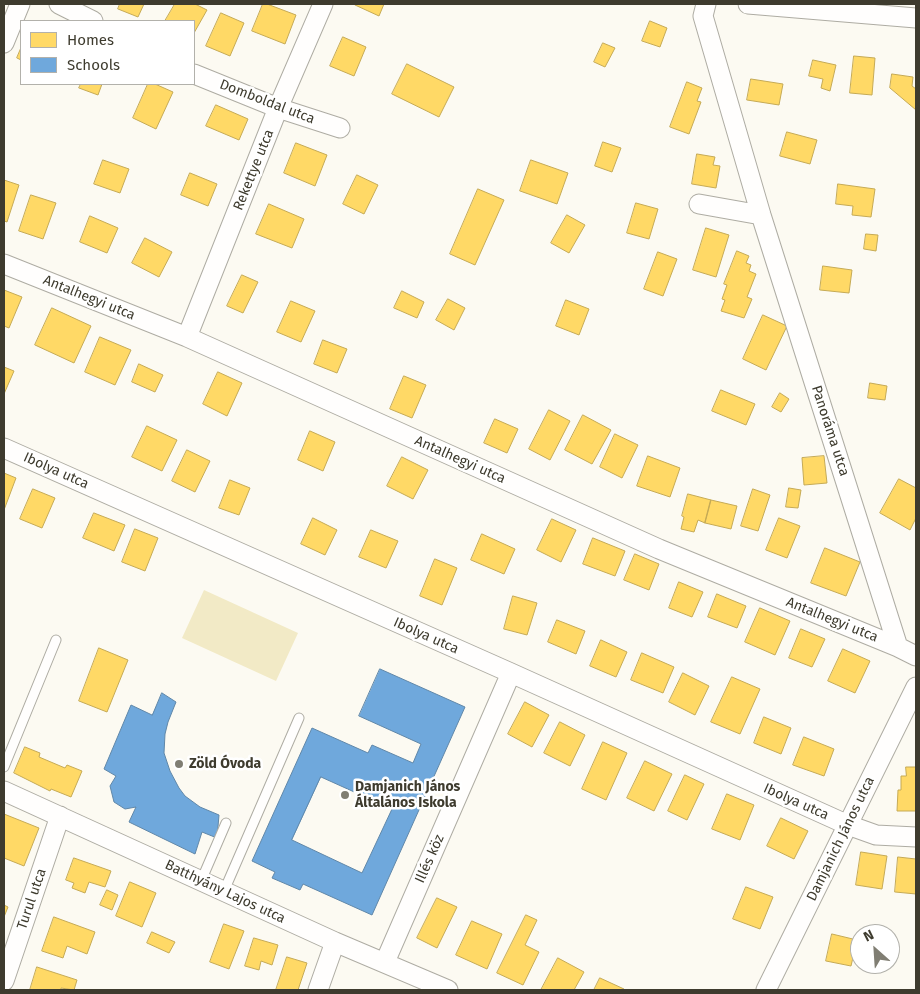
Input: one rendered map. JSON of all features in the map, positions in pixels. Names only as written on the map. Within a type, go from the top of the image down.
[{"type":"street","points":[[4,43],[20,4]]},
{"type":"street","points":[[59,4],[91,20]]},
{"type":"street","name":"Rekettye utca","points":[[187,337],[278,108],[323,4]]},
{"type":"street","name":"Panoráma utca","points":[[706,4],[703,16],[761,215],[898,647]]},
{"type":"street","points":[[748,4],[916,18]]},
{"type":"street","name":"Domboldal utca","points":[[195,74],[278,108],[340,128]]},
{"type":"street","points":[[699,204],[761,215]]},
{"type":"street","name":"Antalhegyi utca","points":[[4,264],[187,337],[659,549],[916,656]]},
{"type":"street","name":"Ibolya utca","points":[[4,448],[848,825],[876,835],[916,837]]},
{"type":"street","name":"Illés köz","points":[[385,962],[511,673]]},
{"type":"street","name":"Damjanich János utca","points":[[766,990],[916,687]]},
{"type":"street","name":"Batthyány Lajos utca","points":[[4,791],[335,942],[448,990]]},
{"type":"street","name":"Turul utca","points":[[4,981],[60,816]]},
{"type":"street","points":[[318,990],[335,942]]},
{"type":"lane","points":[[4,767],[56,640]]},
{"type":"lane","points":[[224,891],[299,718]]},
{"type":"lane","points":[[201,881],[226,823]]},
{"type":"shaded area","points":[[204,590],[298,633],[276,681],[182,638]]},
{"type":"building: Homes","points":[[120,4],[144,4],[138,17],[118,9]]},
{"type":"building: Homes","points":[[175,4],[195,4],[207,10],[195,31],[195,20],[166,20]]},
{"type":"building: Homes","points":[[263,4],[296,15],[285,44],[252,31]]},
{"type":"building: Homes","points":[[355,4],[384,4],[379,16]]},
{"type":"building: Homes","points":[[221,13],[244,23],[230,56],[206,46]]},
{"type":"building: Homes","points":[[650,21],[667,28],[660,47],[642,41]]},
{"type":"building: Homes","points":[[343,37],[366,47],[354,76],[330,66]]},
{"type":"building: Homes","points":[[603,43],[615,48],[605,67],[594,62]]},
{"type":"building: Homes","points":[[854,56],[875,58],[872,95],[850,93]]},
{"type":"building: Homes","points":[[813,60],[836,65],[830,91],[821,88],[823,79],[809,76]]},
{"type":"building: Homes","points":[[407,64],[454,87],[439,117],[392,94]]},
{"type":"building: Homes","points":[[892,74],[913,77],[912,86],[916,89],[916,110],[890,88]]},
{"type":"building: Homes","points":[[751,79],[783,84],[779,105],[747,100]]},
{"type":"building: Homes","points":[[687,82],[702,88],[697,101],[701,102],[689,134],[670,127]]},
{"type":"building: Homes","points":[[80,85],[102,85],[98,95],[79,88]]},
{"type":"building: Homes","points":[[148,85],[157,85],[173,92],[156,129],[133,118]]},
{"type":"building: Homes","points":[[216,105],[248,119],[239,140],[206,126]]},
{"type":"building: Homes","points":[[787,132],[817,140],[810,164],[780,156]]},
{"type":"building: Homes","points":[[603,142],[621,148],[612,172],[595,166]]},
{"type":"building: Homes","points":[[296,143],[327,155],[315,186],[284,173]]},
{"type":"building: Homes","points":[[697,154],[715,157],[713,165],[720,166],[716,188],[692,184]]},
{"type":"building: Homes","points":[[103,160],[129,169],[120,193],[94,184]]},
{"type":"building: Homes","points":[[531,160],[568,173],[557,204],[520,191]]},
{"type":"building: Homes","points":[[190,173],[217,184],[208,206],[181,195]]},
{"type":"building: Homes","points":[[357,175],[378,185],[364,214],[343,204]]},
{"type":"building: Homes","points":[[4,180],[19,185],[7,222],[4,221]]},
{"type":"building: Homes","points":[[838,184],[875,189],[871,217],[852,215],[853,206],[836,204]]},
{"type":"building: Homes","points":[[478,189],[504,200],[475,265],[450,254]]},
{"type":"building: Homes","points":[[31,195],[56,203],[43,239],[19,231]]},
{"type":"building: Homes","points":[[636,203],[658,209],[649,239],[627,233]]},
{"type":"building: Homes","points":[[269,204],[304,219],[292,248],[256,234]]},
{"type":"building: Homes","points":[[567,215],[585,225],[569,253],[551,243]]},
{"type":"building: Homes","points":[[90,216],[118,228],[107,253],[80,242]]},
{"type":"building: Homes","points":[[706,228],[729,235],[716,277],[693,270]]},
{"type":"building: Homes","points":[[866,234],[878,235],[876,251],[864,249]]},
{"type":"building: Homes","points":[[145,238],[172,252],[159,277],[132,263]]},
{"type":"building: Homes","points":[[737,251],[749,256],[746,263],[751,265],[749,271],[756,274],[747,297],[752,299],[744,318],[721,311],[725,300],[722,299],[727,285],[724,284]]},
{"type":"building: Homes","points":[[658,252],[677,259],[663,296],[644,289]]},
{"type":"building: Homes","points":[[823,266],[852,270],[849,293],[820,290]]},
{"type":"building: Homes","points":[[242,275],[258,282],[243,313],[227,306]]},
{"type":"building: Homes","points":[[4,290],[22,297],[9,328],[4,326]]},
{"type":"building: Homes","points":[[402,291],[424,302],[417,318],[394,308]]},
{"type":"building: Homes","points":[[448,299],[465,308],[454,330],[436,320]]},
{"type":"building: Homes","points":[[566,300],[589,309],[579,335],[556,326]]},
{"type":"building: Homes","points":[[291,301],[315,311],[301,342],[277,332]]},
{"type":"building: Homes","points":[[52,308],[91,326],[74,363],[35,345]]},
{"type":"building: Homes","points":[[763,315],[787,326],[766,370],[743,359]]},
{"type":"building: Homes","points":[[100,337],[131,350],[115,385],[85,372]]},
{"type":"building: Homes","points":[[323,340],[347,349],[337,373],[314,364]]},
{"type":"building: Homes","points":[[139,364],[163,375],[155,392],[132,382]]},
{"type":"building: Homes","points":[[4,367],[14,371],[4,394]]},
{"type":"building: Homes","points":[[218,372],[242,383],[227,416],[203,404]]},
{"type":"building: Homes","points":[[404,376],[426,385],[412,418],[390,409]]},
{"type":"building: Homes","points":[[870,383],[887,386],[885,400],[868,398]]},
{"type":"building: Homes","points":[[721,390],[755,404],[746,425],[712,411]]},
{"type":"building: Homes","points":[[780,393],[789,399],[781,412],[772,407]]},
{"type":"building: Homes","points":[[549,410],[570,421],[550,460],[529,449]]},
{"type":"building: Homes","points":[[583,415],[611,430],[592,464],[565,450]]},
{"type":"building: Homes","points":[[495,419],[518,429],[507,453],[484,443]]},
{"type":"building: Homes","points":[[147,426],[177,440],[162,471],[132,457]]},
{"type":"building: Homes","points":[[310,431],[335,442],[323,471],[298,460]]},
{"type":"building: Homes","points":[[615,434],[638,445],[622,478],[600,467]]},
{"type":"building: Homes","points":[[187,450],[210,461],[195,492],[172,481]]},
{"type":"building: Homes","points":[[648,456],[680,468],[670,497],[637,486]]},
{"type":"building: Homes","points":[[824,456],[827,483],[804,485],[802,458]]},
{"type":"building: Homes","points":[[402,457],[428,470],[413,499],[387,486]]},
{"type":"building: Homes","points":[[4,473],[16,478],[4,510]]},
{"type":"building: Homes","points":[[899,479],[916,488],[916,518],[910,530],[880,513]]},
{"type":"building: Homes","points":[[230,480],[250,488],[239,515],[219,508]]},
{"type":"building: Homes","points":[[789,488],[801,490],[798,508],[786,507]]},
{"type":"building: Homes","points":[[33,489],[55,498],[42,528],[20,519]]},
{"type":"building: Homes","points":[[753,489],[770,495],[758,531],[741,526]]},
{"type":"building: Homes","points":[[688,494],[711,500],[705,523],[698,520],[694,532],[681,529],[684,517],[682,516]]},
{"type":"building: Homes","points":[[711,500],[737,506],[731,529],[705,523]]},
{"type":"building: Homes","points":[[94,513],[125,525],[114,551],[83,538]]},
{"type":"building: Homes","points":[[313,518],[337,530],[325,555],[301,544]]},
{"type":"building: Homes","points":[[779,518],[800,526],[787,558],[766,550]]},
{"type":"building: Homes","points":[[552,519],[576,530],[561,562],[537,550]]},
{"type":"building: Homes","points":[[135,529],[158,538],[145,571],[122,562]]},
{"type":"building: Homes","points":[[371,530],[398,541],[386,568],[359,557]]},
{"type":"building: Homes","points":[[482,534],[515,549],[504,574],[471,560]]},
{"type":"building: Homes","points":[[593,538],[625,551],[615,576],[583,564]]},
{"type":"building: Homes","points":[[825,548],[860,562],[846,596],[811,583]]},
{"type":"building: Homes","points":[[635,554],[659,564],[649,590],[624,580]]},
{"type":"building: Homes","points":[[435,559],[457,568],[442,605],[420,596]]},
{"type":"building: Homes","points":[[679,582],[703,592],[692,617],[669,608]]},
{"type":"building: Homes","points":[[717,594],[746,606],[737,628],[708,617]]},
{"type":"building: Homes","points":[[513,596],[537,603],[527,635],[504,629]]},
{"type":"building: Homes","points":[[760,608],[790,621],[775,655],[745,642]]},
{"type":"building: Homes","points":[[557,620],[585,631],[576,654],[548,642]]},
{"type":"building: Homes","points":[[801,629],[825,639],[812,667],[789,658]]},
{"type":"building: Homes","points":[[601,640],[627,652],[616,677],[590,666]]},
{"type":"building: Homes","points":[[99,648],[128,660],[107,712],[79,701]]},
{"type":"building: Homes","points":[[843,649],[870,661],[855,693],[828,681]]},
{"type":"building: Homes","points":[[642,653],[674,667],[663,693],[631,680]]},
{"type":"building: Homes","points":[[683,673],[709,686],[695,715],[669,702]]},
{"type":"building: Homes","points":[[732,677],[760,689],[740,734],[711,722]]},
{"type":"building: Homes","points":[[525,702],[549,715],[532,747],[508,734]]},
{"type":"building: Homes","points":[[764,717],[791,728],[781,754],[754,743]]},
{"type":"building: Homes","points":[[560,722],[585,735],[570,766],[544,753]]},
{"type":"building: Homes","points":[[804,737],[834,749],[824,776],[793,765]]},
{"type":"building: Homes","points":[[603,742],[627,753],[606,800],[582,789]]},
{"type":"building: Homes","points":[[25,747],[40,753],[39,757],[65,768],[67,765],[82,771],[71,797],[51,789],[50,791],[14,773]]},
{"type":"building: Homes","points":[[645,761],[672,774],[654,811],[627,798]]},
{"type":"building: Homes","points":[[906,767],[916,767],[916,811],[897,811],[898,790],[901,790],[901,776],[906,776]]},
{"type":"building: Homes","points":[[685,775],[704,784],[687,820],[668,811]]},
{"type":"building: Homes","points":[[727,794],[754,805],[740,840],[712,829]]},
{"type":"building: Homes","points":[[4,814],[39,828],[24,866],[4,858]]},
{"type":"building: Homes","points":[[781,818],[808,831],[794,859],[767,846]]},
{"type":"building: Homes","points":[[861,852],[887,856],[882,889],[856,885]]},
{"type":"building: Homes","points":[[898,857],[916,859],[916,894],[895,892]]},
{"type":"building: Homes","points":[[74,858],[111,871],[105,887],[89,882],[85,893],[72,888],[74,883],[66,880]]},
{"type":"building: Homes","points":[[130,882],[156,893],[142,927],[116,916]]},
{"type":"building: Homes","points":[[746,887],[773,897],[760,929],[733,919]]},
{"type":"building: Homes","points":[[107,890],[118,895],[112,910],[100,905]]},
{"type":"building: Homes","points":[[437,898],[457,907],[437,948],[417,938]]},
{"type":"building: Homes","points":[[4,905],[8,907],[4,917]]},
{"type":"building: Homes","points":[[526,915],[537,920],[525,945],[539,952],[523,985],[497,973]]},
{"type":"building: Homes","points":[[54,917],[95,932],[87,954],[67,946],[63,958],[42,951]]},
{"type":"building: Homes","points":[[472,921],[502,934],[487,969],[456,955]]},
{"type":"building: Homes","points":[[224,924],[244,931],[229,969],[210,962]]},
{"type":"building: Homes","points":[[152,932],[175,942],[169,953],[147,943]]},
{"type":"building: Homes","points":[[832,934],[850,938],[850,966],[826,961]]},
{"type":"building: Homes","points":[[254,938],[278,945],[272,965],[261,961],[259,970],[245,966]]},
{"type":"building: Homes","points":[[287,957],[307,963],[298,990],[276,990]]},
{"type":"building: Homes","points":[[558,958],[584,972],[574,990],[541,990]]},
{"type":"building: Homes","points":[[37,967],[77,980],[74,990],[61,988],[61,990],[30,990]]},
{"type":"building: Homes","points":[[600,978],[624,989],[594,990]]},
{"type":"building: Schools","points":[[380,669],[465,707],[372,915],[303,884],[300,890],[272,878],[275,872],[252,861],[312,728],[368,753],[372,745],[413,763],[421,744],[359,716]],"holes":[[[321,777],[392,809],[362,873],[292,840]]]},
{"type":"building: Schools","points":[[162,693],[176,702],[165,734],[164,753],[170,771],[185,796],[200,807],[219,815],[217,838],[202,832],[195,854],[129,822],[136,807],[125,809],[114,802],[110,786],[116,776],[104,769],[131,705],[152,715]]},
{"type":"place","name":"Zöld Óvoda","points":[[179,764]]},
{"type":"place","name":"Damjanich János Általános Iskola","points":[[345,795]]}]
